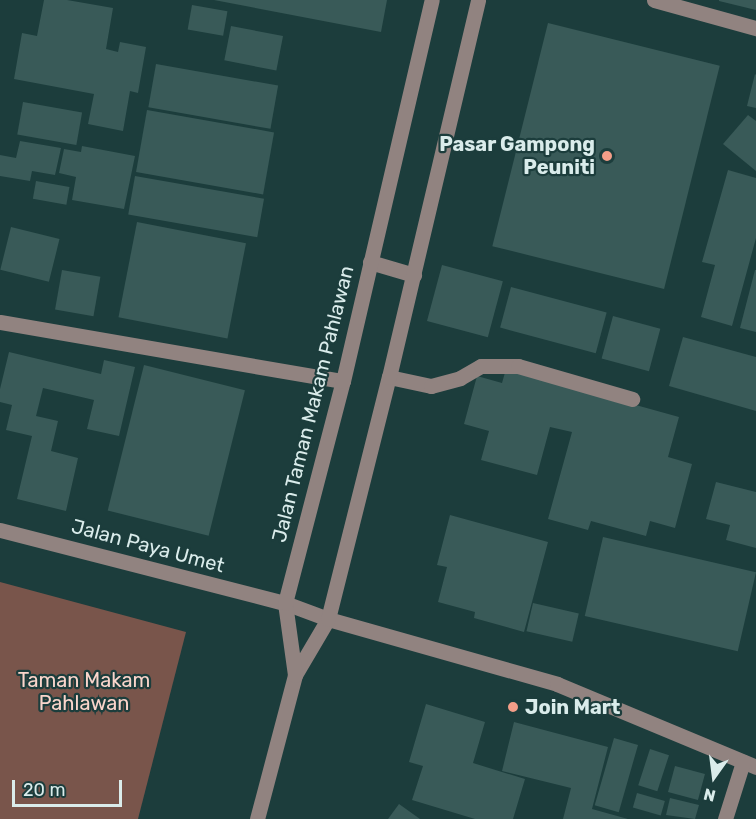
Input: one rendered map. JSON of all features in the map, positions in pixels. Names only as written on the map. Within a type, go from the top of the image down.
[{"type":"street","name":"Jalan Taman Makam Pahlawan","points":[[257,819],[295,675],[285,603],[343,381],[432,0]]},
{"type":"street","points":[[295,675],[328,619],[414,275],[478,0]]},
{"type":"street","points":[[654,0],[756,28]]},
{"type":"street","points":[[370,262],[414,275]]},
{"type":"street","points":[[0,322],[343,381]]},
{"type":"street","points":[[389,377],[431,386],[460,378],[481,366],[518,366],[632,399]]},
{"type":"street","name":"Jalan Paya Umet","points":[[0,530],[285,603],[328,619],[557,684],[749,765]]},
{"type":"street","points":[[725,819],[749,765]]},
{"type":"green space","name":"Taman Makam Pahlawan","points":[[0,582],[186,632],[138,819],[0,819]]},
{"type":"building","points":[[44,0],[67,0],[113,8],[106,49],[118,52],[120,42],[146,47],[138,93],[130,91],[123,131],[88,124],[94,94],[14,79],[22,33],[37,36]]},
{"type":"building","points":[[214,0],[387,0],[381,32]]},
{"type":"building","points":[[756,0],[756,10],[719,1]]},
{"type":"building","points":[[192,5],[227,11],[223,36],[188,30]]},
{"type":"building","name":"Pasar Gampong Peuniti","points":[[548,23],[720,66],[664,289],[492,246]]},
{"type":"building","points":[[231,26],[283,36],[276,70],[224,60]]},
{"type":"building","points":[[156,64],[278,86],[270,129],[148,107]]},
{"type":"building","points":[[756,75],[756,108],[747,106]]},
{"type":"building","points":[[23,102],[82,112],[76,145],[17,134]]},
{"type":"building","points":[[147,110],[274,132],[263,194],[136,172]]},
{"type":"building","points":[[748,115],[756,121],[756,171],[723,144]]},
{"type":"building","points":[[20,141],[61,148],[55,175],[32,171],[30,181],[0,176],[0,155],[16,158]]},
{"type":"building","points":[[82,146],[135,156],[124,209],[72,200],[76,177],[59,173],[64,149],[81,152]]},
{"type":"building","points":[[728,170],[756,178],[756,238],[732,326],[701,317],[715,265],[702,262]]},
{"type":"building","points":[[135,176],[264,199],[257,237],[128,214]]},
{"type":"building","points":[[36,181],[69,187],[66,205],[33,199]]},
{"type":"building","points":[[137,222],[246,243],[227,338],[118,317]]},
{"type":"building","points":[[11,227],[60,239],[49,282],[0,270]]},
{"type":"building","points":[[442,265],[503,281],[488,337],[427,321]]},
{"type":"building","points":[[62,270],[100,277],[93,316],[55,309]]},
{"type":"building","points":[[756,270],[756,332],[740,328]]},
{"type":"building","points":[[511,287],[607,313],[596,353],[500,328]]},
{"type":"building","points":[[613,316],[660,329],[649,371],[602,359]]},
{"type":"building","points":[[683,337],[756,357],[756,411],[669,386]]},
{"type":"building","points":[[9,352],[101,374],[104,360],[135,367],[119,436],[87,429],[94,400],[43,388],[36,416],[58,421],[51,451],[78,458],[66,511],[17,499],[32,436],[6,430],[12,405],[0,402],[0,389]]},
{"type":"building","points":[[144,365],[245,390],[209,536],[108,511]]},
{"type":"building","points":[[506,369],[679,417],[668,457],[692,464],[675,528],[650,521],[646,536],[591,521],[588,530],[548,519],[572,432],[550,427],[537,475],[481,460],[489,431],[464,424],[477,376],[502,383]]},
{"type":"building","points":[[716,482],[756,492],[756,548],[726,540],[730,525],[706,519]]},
{"type":"building","points":[[450,515],[548,542],[524,632],[474,618],[475,612],[438,602],[447,567],[437,565]]},
{"type":"building","points":[[603,537],[756,572],[738,651],[585,616]]},
{"type":"building","points":[[533,603],[579,614],[572,642],[526,631]]},
{"type":"building","points":[[426,704],[485,722],[473,763],[525,779],[513,819],[475,819],[412,800],[423,766],[409,762]]},
{"type":"building","points":[[514,722],[608,747],[592,809],[628,819],[563,819],[571,788],[502,771]]},
{"type":"building","points":[[614,738],[638,745],[619,812],[595,805]]},
{"type":"building","points":[[650,749],[669,755],[657,791],[638,785]]},
{"type":"building","points":[[675,766],[705,774],[698,800],[668,792]]},
{"type":"building","points":[[637,793],[665,801],[661,815],[633,807]]},
{"type":"building","points":[[670,798],[699,805],[695,819],[666,815]]},
{"type":"building","points":[[399,804],[420,819],[388,819]]},
{"type":"place","name":"Pasar Gampong Peuniti","points":[[607,156]]},
{"type":"place","name":"Join Mart","points":[[513,707]]}]
